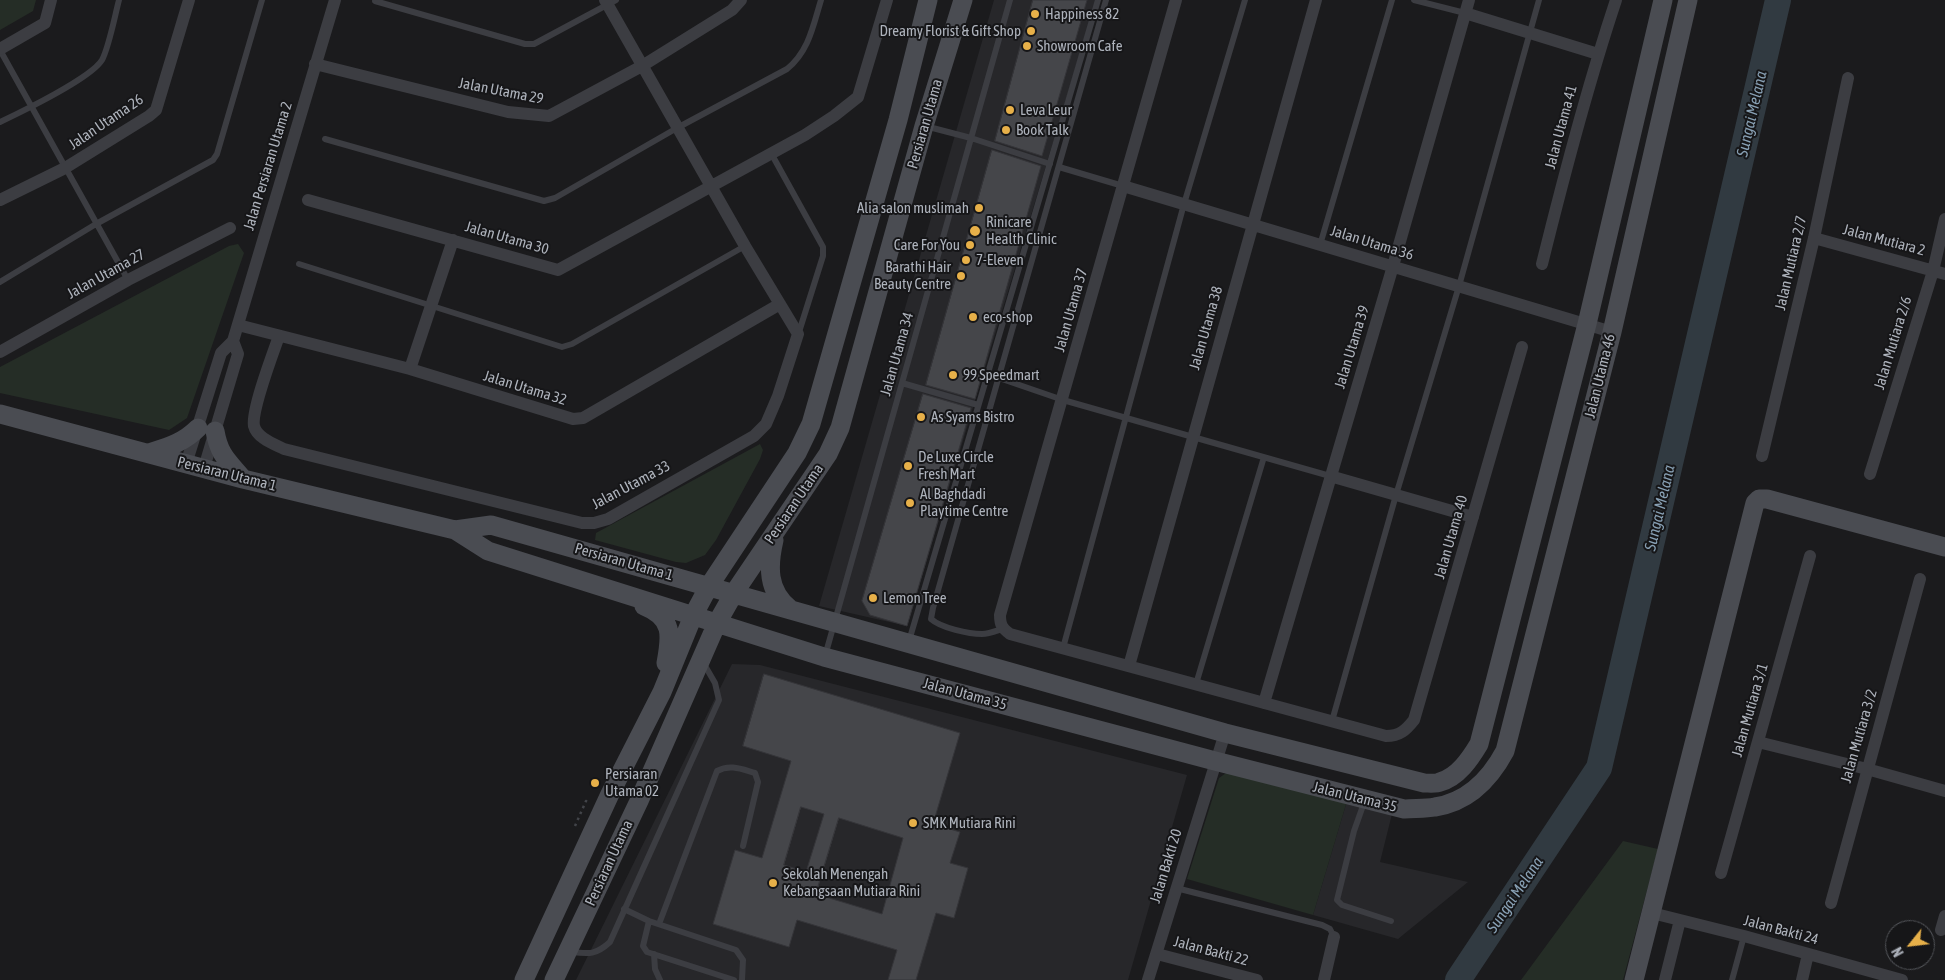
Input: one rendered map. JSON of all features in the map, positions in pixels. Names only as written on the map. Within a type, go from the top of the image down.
[{"type":"street","points":[[0,49],[44,23],[51,0]]},
{"type":"street","name":"Jalan Utama 26","points":[[0,200],[65,168],[156,110],[189,0]]},
{"type":"street","name":"Jalan Persiaran Utama 2","points":[[195,466],[206,429],[221,353],[233,340],[334,0]]},
{"type":"street","name":"Jalan Utama 29","points":[[315,64],[508,112],[549,116],[642,66],[732,10],[741,0]]},
{"type":"street","name":"Jalan Utama 30","points":[[308,200],[558,270],[772,153],[834,116],[858,97],[887,0]]},
{"type":"street","name":"Persiaran Utama","points":[[524,980],[610,794],[662,692],[693,616],[709,586],[797,453],[811,424],[898,120],[928,0]]},
{"type":"street","name":"Persiaran Utama","points":[[554,980],[639,801],[700,658],[717,623],[734,593],[828,454],[840,428],[924,126],[963,0]]},
{"type":"street","name":"Jalan Utama 37","points":[[1002,629],[1000,615],[1176,0]]},
{"type":"street","name":"Jalan Utama 38","points":[[1129,666],[1316,0]]},
{"type":"street","name":"Jalan Utama 39","points":[[1264,703],[1393,266],[1469,0]]},
{"type":"street","name":"Jalan Utama 41","points":[[1542,264],[1574,137],[1616,0]]},
{"type":"street","name":"Jalan Utama 46","points":[[1479,744],[1587,324],[1663,0]]},
{"type":"street","name":"Jalan Utama 46","points":[[1505,751],[1612,332],[1688,0]]},
{"type":"street","points":[[609,1],[642,66],[677,128],[798,334]]},
{"type":"street","points":[[1465,13],[1598,54]]},
{"type":"street","name":"Jalan Mutiara 2/7","points":[[1762,456],[1814,238],[1848,78]]},
{"type":"street","name":"Jalan Utama 36","points":[[1123,186],[1612,332]]},
{"type":"street","name":"Jalan Mutiara 2/6","points":[[1870,474],[1939,272],[1945,220]]},
{"type":"street","name":"Jalan Utama 27","points":[[0,352],[128,280],[230,228]]},
{"type":"street","name":"Jalan Mutiara 2","points":[[1814,238],[1939,272]]},
{"type":"street","points":[[410,369],[453,240]]},
{"type":"street","name":"Jalan Utama 32","points":[[238,324],[410,369],[573,420],[583,418],[780,304]]},
{"type":"street","name":"Jalan Utama 33","points":[[279,336],[256,409],[254,426],[262,437],[272,443],[284,449],[582,523],[594,523],[608,519],[754,436],[766,424],[778,396],[798,334]]},
{"type":"street","name":"Jalan Utama 40","points":[[1332,721],[1386,736],[1394,736],[1404,732],[1414,720],[1522,347]]},
{"type":"street","name":"Persiaran Utama 1","points":[[0,414],[243,479],[455,530],[488,551],[717,623]]},
{"type":"street","points":[[149,454],[177,445],[206,429],[223,456],[243,479]]},
{"type":"street","name":"Jalan Persiaran Utama 2","points":[[195,466],[206,429]]},
{"type":"street","points":[[1330,476],[1473,517]]},
{"type":"street","points":[[1634,980],[1756,504],[1759,499],[1767,499],[1945,547]]},
{"type":"street","name":"Persiaran Utama 1","points":[[455,530],[491,525],[734,593]]},
{"type":"street","points":[[776,533],[770,558],[772,584],[780,602],[790,609]]},
{"type":"street","name":"Jalan Mutiara 3/1","points":[[1721,874],[1810,556]]},
{"type":"street","name":"Jalan Mutiara 3/2","points":[[1830,903],[1920,579]]},
{"type":"street","points":[[584,581],[655,611],[665,620],[670,641],[662,692]]},
{"type":"street","name":"Jalan Utama 35","points":[[734,593],[1225,733],[1424,784],[1440,782],[1457,772],[1469,760],[1479,744]]},
{"type":"street","name":"Jalan Utama 35","points":[[717,623],[824,657],[1404,809],[1436,807],[1461,799],[1477,788],[1496,768],[1505,751]]},
{"type":"street","points":[[1002,629],[1010,634],[1332,721]]},
{"type":"street","points":[[1215,761],[1225,733]]},
{"type":"street","points":[[1758,742],[1867,769],[1945,791]]},
{"type":"street","name":"Jalan Bakti 20","points":[[1148,980],[1215,761]]},
{"type":"street","name":"Jalan Bakti 24","points":[[1652,913],[1808,954],[1872,976],[1902,980]]},
{"type":"street","points":[[1941,930],[1945,916]]},
{"type":"street","points":[[1665,980],[1680,920]]},
{"type":"street","points":[[1324,980],[1334,937]]},
{"type":"street","name":"Jalan Bakti 22","points":[[1157,954],[1257,980]]},
{"type":"street","points":[[1802,980],[1808,954]]},
{"type":"lane","points":[[0,122],[32,108],[92,70],[102,60],[119,0]]},
{"type":"lane","points":[[0,282],[96,224],[213,160],[217,154],[262,0]]},
{"type":"lane","points":[[375,0],[525,44],[534,44],[609,1]]},
{"type":"lane","points":[[325,139],[544,201],[554,198],[677,128],[787,69],[798,60],[809,42],[821,0]]},
{"type":"lane","name":"Jalan Utama 34","points":[[824,657],[1010,0]]},
{"type":"lane","points":[[908,642],[1098,0]]},
{"type":"lane","points":[[1002,629],[983,634],[945,627],[931,619],[1106,0]]},
{"type":"lane","points":[[1063,648],[1184,204],[1245,0]]},
{"type":"lane","points":[[1320,245],[1392,0]]},
{"type":"lane","points":[[1414,0],[1465,13]]},
{"type":"lane","points":[[1332,721],[1396,495],[1459,286],[1539,0]]},
{"type":"lane","points":[[0,49],[128,280]]},
{"type":"lane","points":[[924,126],[971,138],[1050,164]]},
{"type":"lane","name":"Jalan Utama 33","points":[[772,153],[823,247],[823,256],[798,334]]},
{"type":"lane","points":[[1059,167],[1123,186]]},
{"type":"lane","points":[[299,264],[562,347],[572,344],[745,246]]},
{"type":"lane","points":[[999,378],[1063,400],[1330,476]]},
{"type":"lane","points":[[902,383],[978,404]]},
{"type":"lane","points":[[1196,684],[1264,457]]},
{"type":"lane","points":[[568,952],[589,954],[600,950],[610,942],[718,700],[711,674],[700,658]]},
{"type":"lane","points":[[659,924],[717,771],[725,766],[755,773],[758,782],[742,846]]},
{"type":"lane","points":[[1365,799],[1354,830],[1337,900],[1342,905],[1391,921]]},
{"type":"lane","points":[[1176,888],[1322,925],[1330,929],[1334,937]]},
{"type":"lane","points":[[624,909],[649,921],[736,950],[743,960],[742,980]]},
{"type":"lane","points":[[649,921],[643,946],[647,952],[734,980]]},
{"type":"lane","points":[[1732,980],[1744,936]]},
{"type":"lane","points":[[654,954],[655,969],[660,980]]},
{"type":"path","points":[[575,826],[586,801]]},
{"type":"shaded area","points":[[0,0],[36,0],[33,11],[0,30]]},
{"type":"shaded area","points":[[994,0],[1096,0],[907,626],[819,606]]},
{"type":"shaded area","points":[[238,244],[244,253],[187,418],[169,430],[0,393],[0,367],[229,246]]},
{"type":"shaded area","points":[[760,444],[763,450],[760,459],[716,540],[705,555],[686,563],[676,562],[595,540],[596,533]]},
{"type":"shaded area","name":"SMK Mutiara Rini","points":[[732,664],[760,665],[1187,775],[1128,980],[576,980]]},
{"type":"shaded area","points":[[1237,772],[1347,801],[1313,915],[1187,879],[1219,778],[1226,773]]},
{"type":"shaded area","points":[[1347,801],[1392,814],[1380,862],[1468,882],[1398,939],[1313,915]]},
{"type":"shaded area","points":[[1623,841],[1658,849],[1623,980],[1521,980]]},
{"type":"building","points":[[1033,0],[1087,0],[1042,156],[995,141]]},
{"type":"building","points":[[992,150],[1041,166],[975,399],[926,385]]},
{"type":"building","points":[[923,394],[971,408],[907,626],[870,615],[862,601]]},
{"type":"building","points":[[764,674],[960,733],[933,824],[960,832],[950,863],[968,868],[954,918],[936,913],[916,980],[888,980],[897,950],[797,920],[789,947],[713,924],[735,850],[762,858],[791,761],[743,746]],"holes":[[[801,807],[824,814],[806,872],[784,865]],[[839,818],[903,838],[882,914],[816,894]]]},
{"type":"waterway","name":"Sungai Melana","points":[[1458,980],[1599,768],[1778,0]]},
{"type":"place","name":"Happiness 82","points":[[1035,14]]},
{"type":"place","name":"Dreamy Florist & Gift Shop","points":[[1031,31]]},
{"type":"place","name":"Showroom Cafe","points":[[1027,46]]},
{"type":"place","name":"Leva Leur","points":[[1010,110]]},
{"type":"place","name":"Book Talk","points":[[1006,130]]},
{"type":"place","name":"Alia salon muslimah","points":[[979,208]]},
{"type":"place","name":"Rinicare Health Clinic","points":[[975,231]]},
{"type":"place","name":"Care For You","points":[[970,245]]},
{"type":"place","name":"7-Eleven","points":[[966,260]]},
{"type":"place","name":"Barathi Hair Beauty Centre","points":[[961,276]]},
{"type":"place","name":"eco-shop","points":[[973,317]]},
{"type":"place","name":"99 Speedmart","points":[[953,375]]},
{"type":"place","name":"As Syams Bistro","points":[[921,417]]},
{"type":"place","name":"De Luxe Circle Fresh Mart","points":[[908,466]]},
{"type":"place","name":"Al Baghdadi Playtime Centre","points":[[910,503]]},
{"type":"place","name":"Lemon Tree","points":[[873,598]]},
{"type":"place","name":"Persiaran Utama 02","points":[[595,783]]},
{"type":"place","name":"SMK Mutiara Rini","points":[[913,823]]},
{"type":"place","name":"Sekolah Menengah Kebangsaan Mutiara Rini","points":[[773,883]]}]
